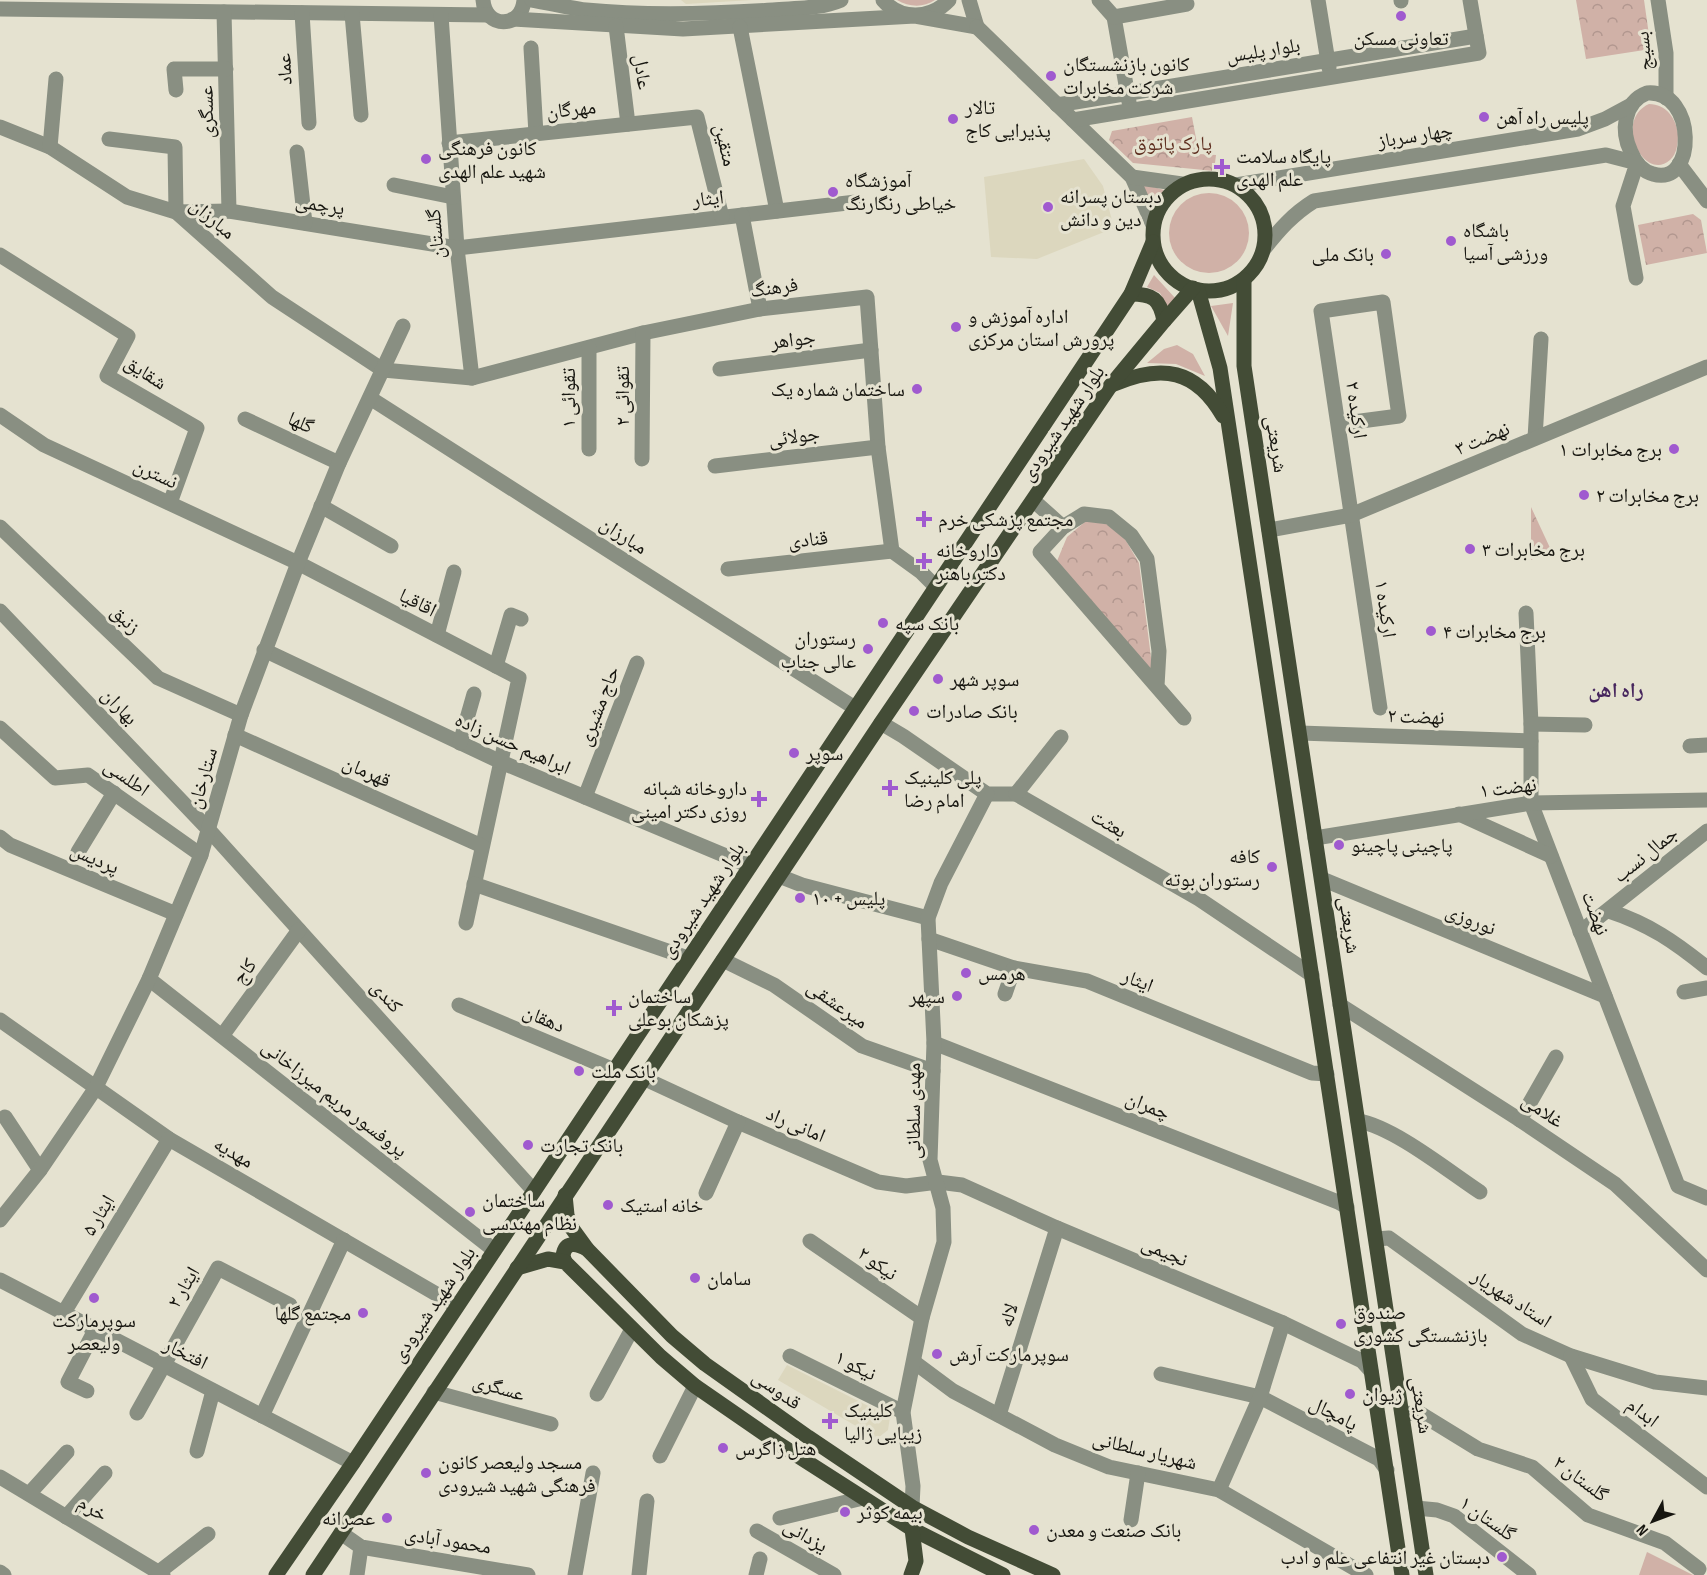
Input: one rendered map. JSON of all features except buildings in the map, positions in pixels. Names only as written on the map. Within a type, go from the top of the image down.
[{"type":"main road","points":[[1200,178],[1218,178],[1236,185],[1251,196],[1261,212],[1266,230],[1264,249],[1257,266],[1244,280],[1230,288],[1214,291],[1196,289],[1182,284],[1168,273],[1158,259],[1153,242],[1153,225],[1159,208],[1169,194],[1182,184],[1200,178]]},
{"type":"main road","name":"بلوار شهید شیرودی","points":[[276,1575],[353,1463],[1131,294],[1153,242]]},
{"type":"main road","name":"شریعتی","points":[[1244,280],[1244,366],[1426,1575]]},
{"type":"main road","points":[[1196,289],[1220,368],[1402,1575]]},
{"type":"main road","name":"بلوار شهید شیرودی","points":[[313,1575],[881,723],[1111,385],[1164,321],[1196,289]]},
{"type":"main road","points":[[1131,294],[1144,294],[1155,299],[1162,309],[1164,321]]},
{"type":"main road","points":[[1220,368],[1225,358],[1231,356],[1237,356],[1244,366]]},
{"type":"main road","points":[[1111,385],[1133,376],[1159,373],[1176,375],[1193,382],[1214,399],[1228,424]]},
{"type":"main road","name":"قدوسی","points":[[566,1195],[567,1215],[571,1227],[586,1249],[672,1336],[705,1364],[912,1507],[968,1537],[1053,1575]]},
{"type":"main road","points":[[586,1249],[578,1244],[571,1244],[567,1246],[563,1256],[566,1262],[632,1329],[695,1386],[776,1442],[912,1529],[1003,1575]]},
{"type":"main road","points":[[516,1268],[548,1259],[566,1262]]},
{"type":"main road","points":[[912,1529],[913,1568]]},
{"type":"main road","points":[[913,1568],[942,1546]]},
{"type":"street","points":[[483,0],[488,15],[500,22],[513,20],[682,29],[915,16],[930,14],[943,7],[949,0]]},
{"type":"street","points":[[513,20],[521,13],[524,0]]},
{"type":"street","points":[[532,0],[585,10],[681,13],[742,12],[810,7],[841,0]]},
{"type":"street","points":[[883,0],[901,13],[977,27]]},
{"type":"street","points":[[969,0],[977,27],[1132,177],[1153,225]]},
{"type":"street","points":[[1099,0],[1114,17],[1131,111]]},
{"type":"street","points":[[1318,0],[1330,78]]},
{"type":"street","points":[[1470,0],[1476,36]]},
{"type":"street","name":"بسیج","points":[[1658,0],[1666,53],[1666,98]]},
{"type":"street","points":[[1114,17],[1187,4]]},
{"type":"street","points":[[0,9],[488,15]]},
{"type":"street","name":"عسگری","points":[[224,12],[229,211]]},
{"type":"street","name":"عماد","points":[[302,13],[309,123]]},
{"type":"street","points":[[352,14],[361,115]]},
{"type":"street","name":"گلستان","points":[[441,15],[448,143],[472,378]]},
{"type":"street","name":"عادل","points":[[616,26],[628,124]]},
{"type":"street","points":[[740,27],[777,211]]},
{"type":"street","name":"بلوار پلیس","points":[[1058,105],[1476,36],[1479,53],[1073,120]]},
{"type":"street","points":[[531,48],[536,134]]},
{"type":"street","points":[[176,90],[174,69],[226,69]]},
{"type":"street","points":[[50,147],[56,79]]},
{"type":"street","points":[[1647,93],[1666,98],[1678,111],[1685,128],[1685,147],[1679,164],[1668,174],[1659,175],[1645,171],[1637,163],[1626,140],[1625,127],[1631,105],[1638,97],[1647,93]]},
{"type":"street","name":"چهار سرباز","points":[[1236,185],[1578,129],[1605,119],[1631,105]]},
{"type":"street","name":"مهرگان","points":[[448,143],[698,117]]},
{"type":"street","name":"متقین","points":[[698,117],[722,218]]},
{"type":"street","name":"مبارزان","points":[[0,127],[50,147],[127,197],[176,212],[272,297],[383,370]]},
{"type":"street","points":[[109,139],[175,147],[176,212]]},
{"type":"street","points":[[297,152],[305,223]]},
{"type":"street","points":[[1264,249],[1283,225],[1299,210],[1314,201],[1595,155],[1616,156],[1637,163]]},
{"type":"street","points":[[1636,278],[1623,206],[1637,163]]},
{"type":"street","points":[[1679,164],[1707,201]]},
{"type":"street","points":[[1132,177],[1182,184]]},
{"type":"street","points":[[394,185],[453,197]]},
{"type":"street","name":"ایثار","points":[[457,248],[856,202]]},
{"type":"street","name":"پرچمی","points":[[176,212],[229,211],[457,248]]},
{"type":"street","points":[[742,215],[760,309]]},
{"type":"street","name":"شقایق","points":[[0,255],[128,336],[107,376],[197,428],[170,502]]},
{"type":"street","name":"فرهنگ","points":[[383,370],[472,378],[643,333],[760,309],[867,297],[878,447],[892,550]]},
{"type":"street","name":"ارکیده ۲","points":[[1338,424],[1399,416],[1383,302],[1321,311],[1351,515]]},
{"type":"street","name":"ستارخان","points":[[0,1220],[40,1170],[95,1089],[149,979],[201,855],[241,715],[264,650],[339,463],[403,326]]},
{"type":"street","name":"تقوائی ۲","points":[[642,459],[643,333]]},
{"type":"street","points":[[1535,438],[1540,339]]},
{"type":"street","name":"تقوائی ۱","points":[[589,348],[589,448]]},
{"type":"street","name":"جواهر","points":[[720,369],[871,350]]},
{"type":"street","name":"نهضت ۳","points":[[1269,530],[1351,515],[1707,367]]},
{"type":"street","name":"مبارزان","points":[[370,398],[855,708]]},
{"type":"street","name":"نسترن","points":[[0,415],[44,445],[298,563]]},
{"type":"street","name":"گلها","points":[[245,419],[339,463]]},
{"type":"street","name":"جولائی","points":[[716,466],[878,447]]},
{"type":"street","points":[[1034,501],[1063,526]]},
{"type":"street","points":[[321,506],[392,546]]},
{"type":"street","points":[[1157,686],[1158,651],[1148,559],[1131,535],[1109,517],[1084,514],[1063,526],[1040,552],[1184,718]]},
{"type":"street","name":"ارکیده ۱","points":[[1351,515],[1380,708]]},
{"type":"street","name":"زنبق","points":[[0,526],[158,678],[241,715]]},
{"type":"street","points":[[892,550],[921,572],[936,587]]},
{"type":"street","name":"قنادی","points":[[728,569],[892,550]]},
{"type":"street","name":"اقاقیا","points":[[298,563],[519,678],[501,762]]},
{"type":"street","points":[[437,635],[454,572]]},
{"type":"street","name":"بهاران","points":[[0,611],[209,830]]},
{"type":"street","name":"نهضت","points":[[1526,613],[1531,724],[1531,803],[1678,1186],[1707,1198]]},
{"type":"street","points":[[496,666],[511,615],[521,619]]},
{"type":"street","name":"ابراهیم حسن زاده","points":[[264,650],[501,762],[750,866]]},
{"type":"street","name":"حاج مشیری","points":[[585,797],[637,663]]},
{"type":"street","points":[[460,743],[474,694]]},
{"type":"street","points":[[881,723],[987,794]]},
{"type":"street","points":[[1531,724],[1585,725]]},
{"type":"street","name":"اطلسی","points":[[0,728],[55,778],[88,774],[201,855]]},
{"type":"street","name":"نهضت ۲","points":[[1300,733],[1531,741]]},
{"type":"street","name":"قهرمان","points":[[236,735],[482,846]]},
{"type":"street","points":[[1016,794],[1061,737]]},
{"type":"street","points":[[1690,746],[1707,745]]},
{"type":"street","points":[[466,923],[501,762]]},
{"type":"street","points":[[78,852],[114,793]]},
{"type":"street","name":"بعثت","points":[[987,794],[1016,794],[1199,899],[1312,975]]},
{"type":"street","name":"مهدی سلطانی","points":[[912,1507],[913,1486],[903,1412],[915,1362],[922,1318],[944,1242],[943,1208],[938,1182],[930,1160],[934,1043],[928,918],[941,883],[987,794]]},
{"type":"street","name":"نهضت ۱","points":[[1315,837],[1531,803],[1707,800]]},
{"type":"street","points":[[1459,814],[1551,856]]},
{"type":"street","name":"کندی","points":[[209,830],[534,1191]]},
{"type":"street","name":"جمال نسب","points":[[1580,932],[1707,831]]},
{"type":"street","name":"پردیس","points":[[0,837],[10,845],[176,914]]},
{"type":"street","points":[[779,876],[802,885],[928,918]]},
{"type":"street","name":"نوروزی","points":[[1322,879],[1605,996]]},
{"type":"street","points":[[474,884],[688,958]]},
{"type":"street","points":[[1609,911],[1636,920],[1677,944],[1707,968]]},
{"type":"street","name":"کاج","points":[[222,1036],[299,930]]},
{"type":"street","name":"ایثار","points":[[929,939],[1014,968],[1086,981],[1312,1073],[1327,1074]]},
{"type":"street","name":"میرعشقی","points":[[723,960],[774,985],[862,1046],[933,1071]]},
{"type":"street","points":[[1005,994],[1014,968]]},
{"type":"street","name":"پروفسور مریم میرزاخانی","points":[[149,979],[494,1250]]},
{"type":"street","points":[[1684,992],[1707,988]]},
{"type":"street","name":"دهقان","points":[[459,1005],[614,1070]]},
{"type":"street","name":"غلامی","points":[[1341,1005],[1615,1184],[1707,1270]]},
{"type":"street","name":"مهدیه","points":[[0,1020],[169,1139],[457,1306]]},
{"type":"street","name":"چمران","points":[[934,1043],[1338,1202],[1347,1208]]},
{"type":"street","points":[[1520,1120],[1556,1058]]},
{"type":"street","name":"امانی راد","points":[[644,1078],[738,1122],[878,1182],[906,1186],[938,1182]]},
{"type":"street","points":[[5,1117],[40,1170]]},
{"type":"street","points":[[1358,1121],[1371,1123],[1389,1132],[1480,1192]]},
{"type":"street","points":[[706,1193],[738,1122]]},
{"type":"street","name":"ایثار ۵","points":[[63,1314],[169,1139]]},
{"type":"street","name":"نجیمی","points":[[938,1182],[962,1185],[1057,1228],[1283,1323],[1362,1361],[1371,1371]]},
{"type":"street","name":"لاله","points":[[999,1415],[1057,1228]]},
{"type":"street","name":"استاد شهریار","points":[[1376,1239],[1389,1238],[1522,1335],[1571,1356],[1655,1382],[1707,1388]]},
{"type":"street","points":[[262,1416],[345,1240]]},
{"type":"street","name":"نیکو ۲","points":[[810,1241],[922,1318]]},
{"type":"street","name":"ایثار ۲","points":[[163,1365],[218,1269],[290,1305]]},
{"type":"street","name":"افتخار","points":[[0,1280],[353,1463]]},
{"type":"street","points":[[1218,1490],[1260,1398],[1283,1323]]},
{"type":"street","points":[[597,1394],[632,1329]]},
{"type":"street","points":[[87,1391],[68,1382],[95,1330]]},
{"type":"street","name":"نیکو ۱","points":[[790,1356],[903,1412]]},
{"type":"street","name":"ابدام","points":[[1571,1356],[1592,1399],[1707,1487]]},
{"type":"street","name":"شهریار سلطانی","points":[[915,1362],[953,1391],[1055,1445],[1109,1467],[1218,1490],[1365,1575]]},
{"type":"street","points":[[137,1413],[163,1365]]},
{"type":"street","name":"پامچال","points":[[1161,1374],[1260,1398],[1378,1460],[1386,1470]]},
{"type":"street","points":[[660,1456],[695,1386]]},
{"type":"street","points":[[197,1451],[213,1391]]},
{"type":"street","name":"عسگری","points":[[434,1392],[551,1424]]},
{"type":"street","name":"گلستان ۲","points":[[1402,1413],[1421,1414],[1478,1449],[1532,1467],[1588,1515],[1665,1543],[1699,1569]]},
{"type":"street","points":[[29,1494],[67,1452]]},
{"type":"street","points":[[66,1517],[105,1473]]},
{"type":"street","points":[[574,1575],[593,1473]]},
{"type":"street","points":[[1131,1520],[1138,1473]]},
{"type":"street","name":"خرم","points":[[0,1477],[161,1574]]},
{"type":"street","points":[[780,1518],[863,1498]]},
{"type":"street","points":[[639,1575],[647,1501]]},
{"type":"street","name":"گلستان ۱","points":[[1416,1508],[1437,1510],[1454,1516],[1529,1575]]},
{"type":"street","name":"یزدانی","points":[[757,1531],[834,1575]]},
{"type":"street","points":[[341,1533],[361,1547],[357,1575]]},
{"type":"street","points":[[161,1574],[208,1534]]},
{"type":"street","name":"محمود آبادی","points":[[361,1547],[525,1574]]},
{"type":"street","points":[[756,1575],[760,1559]]},
{"type":"street","points":[[0,1572],[4,1575]]},
{"type":"shaded area","points":[[681,0],[752,0],[686,4]]},
{"type":"shaded area","name":"دبستان پسرانه دین و دانش","points":[[1084,159],[1103,186],[1114,228],[1037,259],[991,257],[984,177]]},
{"type":"shaded area","points":[[787,1365],[890,1417],[888,1430],[879,1437],[868,1436],[861,1429],[778,1380]]},
{"type":"green space","points":[[897,0],[935,0],[916,6]]},
{"type":"green space","points":[[1576,0],[1644,0],[1651,49],[1586,59]]},
{"type":"green space","points":[[1649,104],[1660,106],[1669,113],[1678,134],[1674,155],[1660,165],[1651,163],[1642,157],[1633,135],[1633,123],[1638,112]]},
{"type":"green space","name":"پارک پاتوق","points":[[1192,117],[1199,154],[1216,155],[1214,171],[1133,163],[1109,140],[1112,131]]},
{"type":"green space","points":[[1140,183],[1164,190],[1151,208]]},
{"type":"green space","points":[[1201,193],[1217,193],[1238,204],[1249,225],[1249,241],[1238,262],[1217,273],[1201,273],[1187,267],[1175,255],[1169,241],[1169,225],[1175,211],[1187,199]]},
{"type":"green space","points":[[1693,214],[1701,220],[1707,253],[1646,265],[1638,225]]},
{"type":"green space","points":[[1154,275],[1176,299],[1167,307],[1160,293],[1147,287]]},
{"type":"green space","points":[[1233,303],[1228,336],[1211,306]]},
{"type":"green space","points":[[1177,345],[1193,354],[1205,376],[1176,364],[1147,363],[1164,349]]},
{"type":"green space","points":[[1531,507],[1551,550],[1531,560]]},
{"type":"green space","points":[[1086,521],[1107,524],[1125,539],[1139,563],[1153,673],[1057,561],[1067,537]]},
{"type":"green space","points":[[1647,1552],[1693,1575],[1639,1575]]},
{"type":"place","name":"تعاونی مسکن","points":[[1401,16]]},
{"type":"place","name":"کانون بازنشستگان شرکت مخابرات","points":[[1051,76]]},
{"type":"place","name":"پلیس راه آهن","points":[[1484,117]]},
{"type":"place","name":"تالار پذیرایی کاج","points":[[953,119]]},
{"type":"place","name":"کانون فرهنگی شهید علم الهدی","points":[[426,159]]},
{"type":"place","name":"پایگاه سلامت علم الهدی","points":[[1222,167]]},
{"type":"place","name":"آموزشگاه خیاطی رنگارنگ","points":[[833,192]]},
{"type":"place","name":"دبستان پسرانه دین و دانش","points":[[1048,207]]},
{"type":"place","name":"باشگاه ورزشی آسیا","points":[[1451,241]]},
{"type":"place","name":"بانک ملی","points":[[1386,254]]},
{"type":"place","name":"اداره آموزش و پرورش استان مرکزی","points":[[956,327]]},
{"type":"place","name":"ساختمان شماره یک","points":[[917,389]]},
{"type":"place","name":"برج مخابرات ۱","points":[[1674,449]]},
{"type":"place","name":"برج مخابرات ۲","points":[[1584,495]]},
{"type":"place","name":"مجتمع پزشکی خرم","points":[[924,519]]},
{"type":"place","name":"برج مخابرات ۳","points":[[1470,549]]},
{"type":"place","name":"داروخانه دکتر باهنر","points":[[924,561]]},
{"type":"place","name":"بانک سپه","points":[[883,623]]},
{"type":"place","name":"برج مخابرات ۴","points":[[1431,631]]},
{"type":"place","name":"رستوران عالی جناب","points":[[868,649]]},
{"type":"place","name":"سوپر شهر","points":[[938,679]]},
{"type":"place","name":"بانک صادرات","points":[[914,711]]},
{"type":"place","name":"سوپر","points":[[794,753]]},
{"type":"place","name":"پلی کلینیک امام رضا","points":[[890,788]]},
{"type":"place","name":"داروخانه شبانه روزی دکتر امینی","points":[[759,799]]},
{"type":"place","name":"پاچینی پاچینو","points":[[1339,845]]},
{"type":"place","name":"کافه رستوران بوته","points":[[1272,867]]},
{"type":"place","name":"پلیس + ۱۰","points":[[800,898]]},
{"type":"place","name":"هرمس","points":[[966,973]]},
{"type":"place","name":"سپهر","points":[[957,996]]},
{"type":"place","name":"ساختمان پزشکان بوعلی","points":[[614,1008]]},
{"type":"place","name":"بانک ملت","points":[[579,1071]]},
{"type":"place","name":"بانک تجارت","points":[[528,1145]]},
{"type":"place","name":"خانه استیک","points":[[608,1205]]},
{"type":"place","name":"ساختمان نظام مهندسی","points":[[470,1212]]},
{"type":"place","name":"سامان","points":[[695,1278]]},
{"type":"place","name":"سوپرمارکت ولیعصر","points":[[94,1298]]},
{"type":"place","name":"مجتمع گلها","points":[[363,1313]]},
{"type":"place","name":"صندوق بازنشستگی کشوری","points":[[1341,1324]]},
{"type":"place","name":"سوپرمارکت آرش","points":[[937,1354]]},
{"type":"place","name":"ژیوان","points":[[1350,1394]]},
{"type":"place","name":"کلینیک زیبایی ژالیا","points":[[830,1421]]},
{"type":"place","name":"هتل زاگرس","points":[[723,1448]]},
{"type":"place","name":"مسجد ولیعصر کانون فرهنگی شهید شیرودی","points":[[426,1473]]},
{"type":"place","name":"بیمه کوثر","points":[[845,1512]]},
{"type":"place","name":"عصرانه","points":[[387,1518]]},
{"type":"place","name":"بانک صنعت و معدن","points":[[1034,1530]]},
{"type":"place","name":"دبستان غیر انتفاعی علم و ادب","points":[[1502,1557]]},
{"type":"district","name":"راه اهن","points":[[1616,690]]}]
